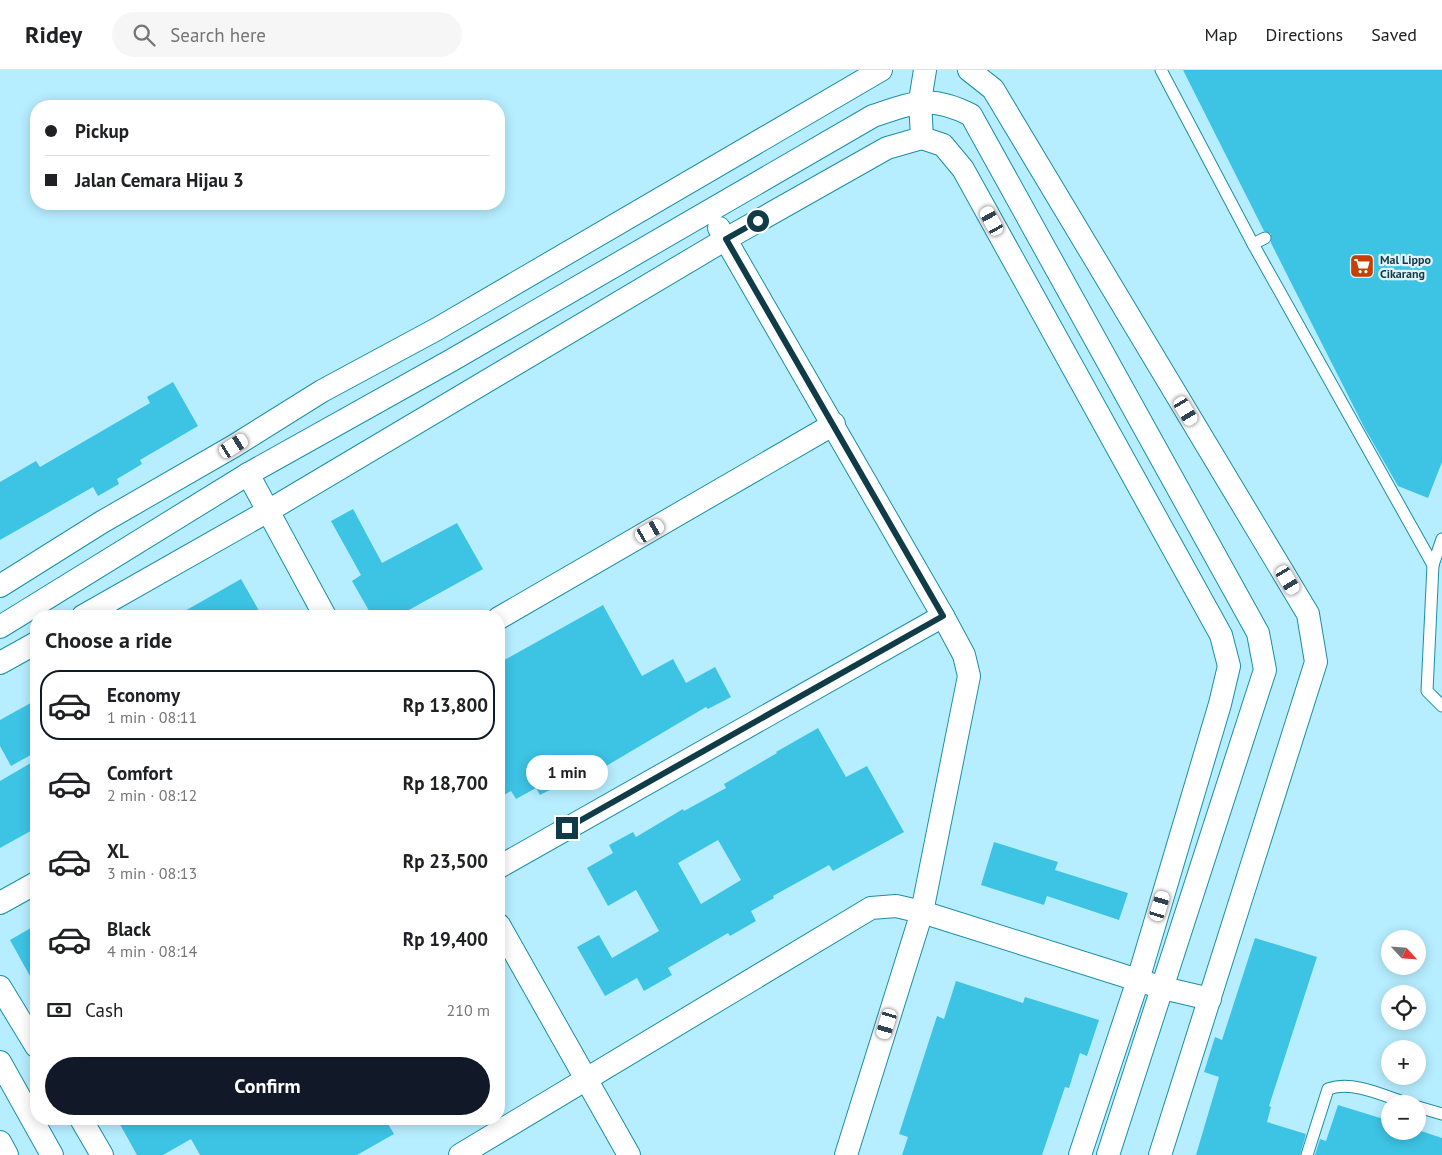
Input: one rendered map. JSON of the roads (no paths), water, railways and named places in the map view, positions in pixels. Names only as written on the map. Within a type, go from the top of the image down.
[{"type":"street","points":[[23,612],[4,583],[322,391],[437,329],[881,70]]},
{"type":"street","points":[[922,138],[920,101],[925,70]]},
{"type":"street","points":[[969,70],[993,89],[1308,614],[1316,662],[1160,1155]]},
{"type":"street","points":[[0,627],[248,474],[452,360],[873,116],[920,101],[952,106],[971,115],[1258,633],[1265,670],[1108,1155]]},
{"type":"street","points":[[94,610],[268,511],[726,239],[887,148],[922,138],[943,145],[963,170],[1221,635],[1229,666],[1220,704],[1138,980],[1080,1155]]},
{"type":"street","points":[[710,211],[943,616],[964,655],[969,676],[922,912],[846,1155]]},
{"type":"street","points":[[437,329],[452,360]]},
{"type":"street","points":[[505,615],[834,424]]},
{"type":"street","points":[[248,474],[322,610]]},
{"type":"street","points":[[505,864],[943,616]]},
{"type":"street","points":[[0,663],[30,646]]},
{"type":"street","points":[[0,903],[30,886]]},
{"type":"street","points":[[460,1155],[871,908],[896,906],[922,912],[1163,988],[1210,999]]},
{"type":"street","points":[[505,936],[629,1155]]},
{"type":"street","points":[[0,987],[30,1036]]},
{"type":"street","points":[[0,1062],[30,1116]]},
{"type":"street","points":[[35,1125],[52,1155]]},
{"type":"street","points":[[84,1125],[102,1155]]},
{"type":"street","points":[[0,1142],[7,1155]]},
{"type":"lane","points":[[1161,70],[1252,244],[1433,565]]},
{"type":"lane","points":[[1252,244],[1265,238]]},
{"type":"lane","points":[[1442,539],[1433,565],[1427,691],[1442,706]]},
{"type":"lane","points":[[1307,1155],[1328,1089],[1339,1085],[1351,1086],[1381,1095]]},
{"type":"lane","points":[[1426,1109],[1442,1114]]},
{"type":"place","name":"Mal Lippo Cikarang","points":[[1362,266]]}]
